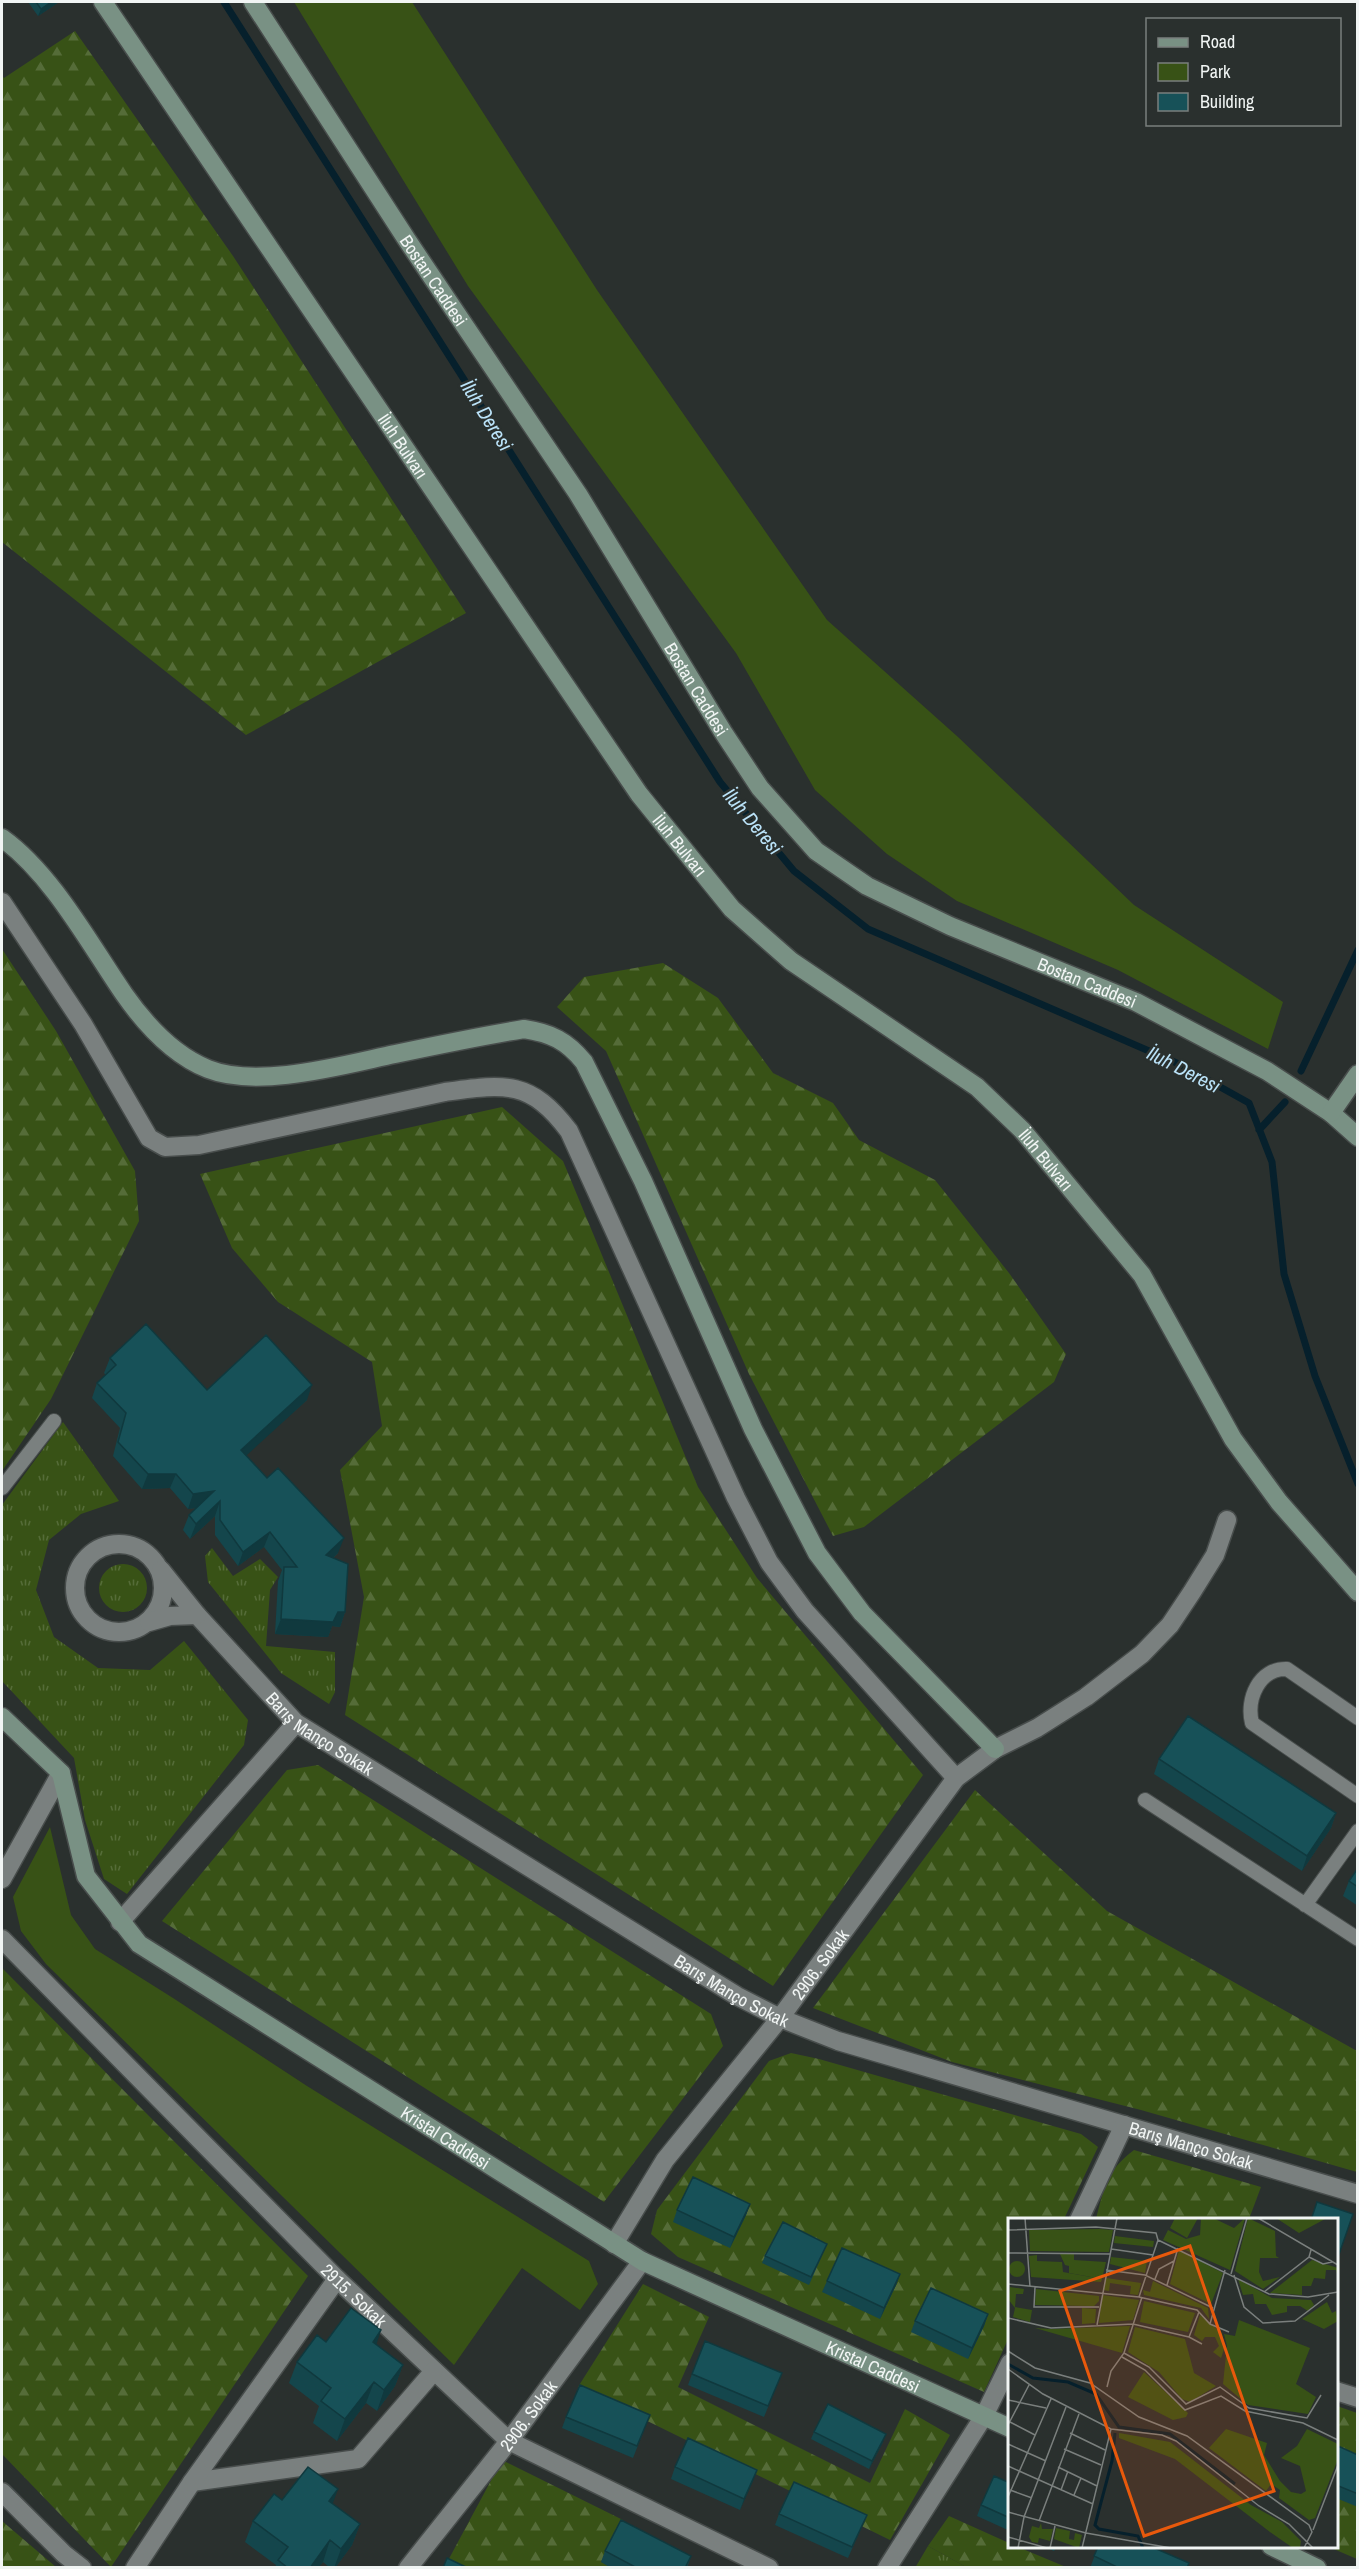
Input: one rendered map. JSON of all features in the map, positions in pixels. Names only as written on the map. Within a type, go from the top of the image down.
[{"type":"street","name":"İluh Bulvarı","points":[[103,2],[639,795],[732,909],[791,961],[977,1087],[1022,1130],[1142,1275],[1233,1438],[1279,1502],[1358,1592]]},
{"type":"street","name":"Bostan Caddesi","points":[[253,2],[407,240],[578,494],[723,732],[760,788],[816,851],[867,886],[950,926],[1136,1002],[1267,1071],[1331,1113],[1358,1137]]},
{"type":"street","points":[[2,838],[41,875],[132,1006],[161,1038],[189,1060],[208,1069],[227,1075],[244,1076],[336,1068],[524,1029],[545,1032],[562,1040],[574,1050],[584,1062],[643,1181],[753,1429],[817,1553],[862,1613],[995,1749]]},
{"type":"street","points":[[2,902],[83,1024],[149,1138],[165,1147],[199,1145],[422,1097],[482,1087],[510,1088],[529,1093],[554,1111],[569,1131],[736,1498],[770,1562],[805,1611],[956,1778]]},
{"type":"street","points":[[1331,1113],[1358,1074]]},
{"type":"street","name":"2906. Sokak","points":[[614,2244],[665,2160],[780,2018],[956,1778],[995,1749],[1036,1728],[1086,1696],[1142,1654],[1170,1624],[1192,1592],[1215,1555],[1227,1520]]},
{"type":"street","points":[[149,1622],[158,1611],[164,1596],[164,1581],[159,1567],[149,1554],[136,1546],[120,1544],[105,1545],[92,1553],[81,1564],[75,1579],[75,1593],[78,1606],[86,1618],[97,1627],[110,1632],[124,1633],[170,1616],[197,1615]]},
{"type":"street","name":"Barış Manço Sokak","points":[[159,1567],[197,1615],[296,1723],[718,1984],[780,2018],[837,2041],[1358,2194]]},
{"type":"street","points":[[2,1717],[61,1773],[2,1879]]},
{"type":"street","points":[[120,1922],[296,1723]]},
{"type":"street","name":"Kristal Caddesi","points":[[61,1773],[86,1876],[139,1944],[642,2261],[1008,2427]]},
{"type":"street","name":"2915. Sokak","points":[[2,1938],[337,2279],[509,2441],[769,2568]]},
{"type":"street","points":[[1079,2218],[1124,2125]]},
{"type":"street","name":"2906. Sokak","points":[[408,2568],[509,2441],[642,2261]]},
{"type":"street","points":[[135,2568],[192,2482],[337,2279]]},
{"type":"street","points":[[887,2568],[984,2416],[1008,2367]]},
{"type":"street","points":[[192,2482],[358,2459],[434,2371]]},
{"type":"street","points":[[1338,2392],[1358,2398]]},
{"type":"street","points":[[2,2492],[64,2554],[82,2568]]},
{"type":"street","points":[[1273,2548],[1317,2568]]},
{"type":"lane","points":[[2,1488],[54,1421]]},
{"type":"lane","points":[[1358,1718],[1287,1669],[1275,1670],[1265,1677],[1250,1702],[1252,1723],[1358,1796]]},
{"type":"lane","points":[[1145,1800],[1358,1939]]},
{"type":"lane","points":[[1305,1905],[1358,1831]]},
{"type":"green space","points":[[294,2],[412,2],[597,290],[827,620],[958,737],[1134,905],[1283,1002],[1268,1049],[1118,970],[957,901],[887,854],[815,790],[736,653],[468,286]]},
{"type":"green space","points":[[75,31],[233,256],[466,613],[246,735],[2,542],[2,76],[4,78]]},
{"type":"green space","points":[[2,949],[56,1031],[135,1171],[139,1221],[51,1399],[2,1471]]},
{"type":"green space","points":[[663,963],[718,998],[773,1073],[833,1103],[859,1140],[935,1180],[1009,1273],[1066,1354],[1054,1382],[864,1527],[833,1536],[749,1374],[606,1051],[557,1007],[584,977]]},
{"type":"green space","points":[[502,1107],[563,1161],[698,1487],[757,1578],[923,1775],[773,1986],[345,1715],[364,1597],[340,1470],[382,1426],[372,1362],[278,1302],[232,1248],[200,1174]]},
{"type":"green space","points":[[63,1422],[119,1501],[81,1514],[49,1540],[36,1590],[54,1637],[98,1668],[150,1670],[184,1641],[248,1720],[244,1745],[127,1894],[104,1879],[85,1820],[74,1758],[2,1681],[2,1505]]},
{"type":"green space","points":[[212,1548],[233,1576],[260,1559],[278,1577],[270,1590],[266,1646],[335,1652],[335,1692],[329,1704],[281,1673],[208,1582],[205,1556]]},
{"type":"green space","points":[[118,1564],[128,1564],[143,1574],[147,1588],[146,1597],[137,1608],[128,1612],[118,1612],[103,1602],[99,1593],[99,1583],[109,1568]]},
{"type":"green space","points":[[318,1765],[711,2014],[723,2046],[604,2202],[162,1921],[287,1770]]},
{"type":"green space","points":[[975,1790],[1107,1911],[1357,2051],[1357,2172],[1141,2110],[952,2062],[813,2008]]},
{"type":"green space","points":[[50,1827],[71,1915],[95,1949],[307,2086],[589,2261],[598,2284],[580,2310],[522,2268],[454,2365],[46,1964],[21,1931],[13,1897]]},
{"type":"green space","points":[[2,1968],[308,2276],[111,2567],[2,2454]]},
{"type":"green space","points":[[791,2053],[819,2059],[1081,2134],[1098,2147],[1064,2218],[1008,2218],[1008,2339],[984,2392],[678,2257],[651,2234],[657,2210],[769,2061]]},
{"type":"green space","points":[[1134,2150],[1261,2187],[1249,2218],[1096,2218],[1108,2180],[1125,2157]]},
{"type":"green space","points":[[643,2284],[709,2317],[678,2387],[870,2483],[905,2409],[950,2435],[890,2540],[578,2387]]},
{"type":"green space","points":[[1338,2406],[1357,2413],[1357,2559],[1331,2548],[1338,2548]]},
{"type":"green space","points":[[502,2460],[623,2520],[601,2562],[611,2567],[444,2568]]},
{"type":"green space","points":[[949,2516],[1008,2543],[1008,2548],[1020,2548],[1066,2567],[966,2567],[928,2546]]},
{"type":"green space","points":[[2,2521],[56,2567],[2,2567]]},
{"type":"green space","points":[[928,2546],[966,2567],[915,2568]]},
{"type":"building","points":[[36,2],[51,2],[41,9]]},
{"type":"building","points":[[146,1324],[207,1390],[266,1335],[312,1385],[241,1450],[267,1478],[278,1468],[344,1538],[326,1555],[348,1564],[345,1612],[338,1612],[333,1622],[281,1619],[284,1567],[297,1567],[270,1532],[243,1552],[220,1520],[220,1501],[196,1524],[189,1515],[214,1491],[193,1494],[176,1474],[148,1474],[118,1442],[126,1413],[97,1383],[116,1365],[110,1358]]},
{"type":"building","points":[[1188,1716],[1336,1813],[1307,1856],[1159,1759]]},
{"type":"building","points":[[1358,1868],[1358,1887],[1349,1881]]},
{"type":"building","points":[[693,2177],[750,2204],[734,2237],[677,2210]]},
{"type":"building","points":[[1317,2202],[1353,2214],[1338,2257],[1338,2218],[1312,2218]]},
{"type":"building","points":[[783,2222],[827,2244],[811,2277],[765,2256]]},
{"type":"building","points":[[842,2248],[900,2274],[884,2308],[827,2281]]},
{"type":"building","points":[[931,2288],[988,2314],[972,2348],[915,2321]]},
{"type":"building","points":[[351,2308],[381,2330],[373,2342],[403,2365],[384,2390],[374,2382],[345,2419],[321,2401],[331,2388],[297,2362],[317,2335],[326,2342]]},
{"type":"building","points":[[705,2341],[782,2373],[768,2406],[692,2374]]},
{"type":"building","points":[[580,2385],[650,2415],[637,2446],[566,2417]]},
{"type":"building","points":[[828,2404],[886,2434],[872,2461],[814,2432]]},
{"type":"building","points":[[688,2438],[757,2470],[744,2499],[675,2467]]},
{"type":"building","points":[[1338,2446],[1358,2455],[1358,2494],[1338,2486]]},
{"type":"building","points":[[308,2467],[338,2489],[329,2501],[360,2524],[341,2549],[330,2540],[310,2568],[288,2568],[278,2560],[288,2547],[253,2521],[274,2494],[282,2500]]},
{"type":"building","points":[[994,2476],[1008,2482],[1008,2517],[981,2505]]},
{"type":"building","points":[[794,2482],[867,2515],[852,2547],[779,2514]]},
{"type":"building","points":[[621,2520],[691,2556],[685,2568],[637,2568],[605,2551]]},
{"type":"building","points":[[1098,2548],[1154,2548],[1189,2563],[1187,2568],[1119,2568],[1094,2556]]},
{"type":"building","points":[[447,2558],[468,2568],[443,2568]]},
{"type":"waterway","name":"İluh Deresi","points":[[224,2],[720,782],[794,871],[868,929],[1179,1064],[1249,1103],[1272,1162],[1284,1274],[1315,1376],[1358,1484]]},
{"type":"waterway","points":[[1301,1071],[1358,950]]},
{"type":"waterway","points":[[1259,1130],[1285,1102]]}]
